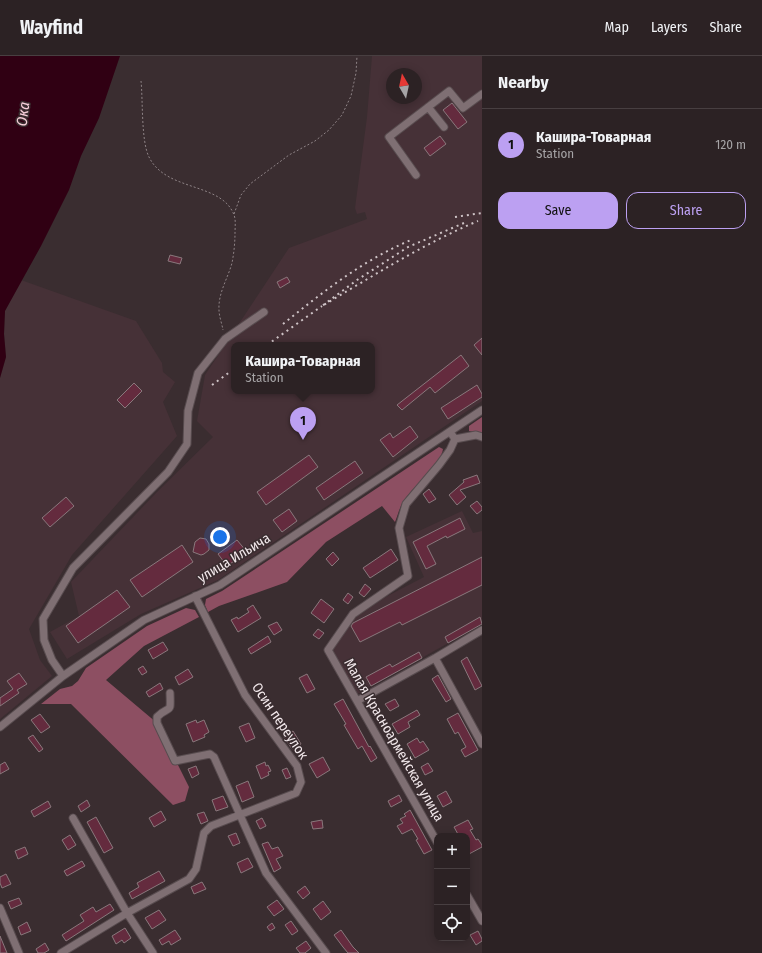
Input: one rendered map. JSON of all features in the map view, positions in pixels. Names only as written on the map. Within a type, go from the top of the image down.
[{"type":"street","points":[[416,175],[389,137],[449,91],[463,108],[482,94]]},
{"type":"street","points":[[428,107],[444,127]]},
{"type":"street","points":[[63,676],[52,660],[44,640],[43,619],[73,568],[168,472],[188,444],[188,411],[198,372],[225,339],[264,312]]},
{"type":"street","name":"улица Ильича","points":[[0,727],[63,676],[144,620],[220,585],[482,410]]},
{"type":"street","points":[[450,432],[455,439],[476,435],[482,437]]},
{"type":"street","name":"Малая Красноармейская улица","points":[[434,837],[328,650],[353,614],[408,576],[399,528],[406,504],[439,465],[450,450],[455,439]]},
{"type":"street","name":"Осин переулок","points":[[61,953],[127,913],[189,879],[196,869],[204,833],[211,826],[296,793],[301,782],[297,766],[245,695],[194,596]]},
{"type":"street","points":[[357,701],[482,630]]},
{"type":"street","points":[[435,658],[482,744]]},
{"type":"street","points":[[170,693],[171,708],[157,718],[157,723],[175,761],[210,754],[214,757],[266,873],[326,953]]},
{"type":"street","points":[[73,818],[127,913],[152,953]]},
{"type":"street","points":[[470,900],[482,921]]},
{"type":"street","points":[[0,908],[19,953]]},
{"type":"path","points":[[234,214],[241,195],[250,184],[289,155],[320,138],[342,115],[351,96],[356,73],[357,56]]},
{"type":"path","points":[[142,81],[145,138],[149,156],[157,169],[167,177],[215,195],[225,202],[234,214],[236,224],[232,262],[221,295],[219,309],[225,339]]},
{"type":"shaded area","points":[[372,56],[482,56],[482,401],[218,580],[141,614],[67,659],[50,632],[79,616],[71,582],[157,492],[213,437],[197,421],[205,375],[289,248],[367,219],[365,212],[357,214],[355,208],[367,117]]},
{"type":"shaded area","points":[[21,280],[136,321],[162,363],[163,372],[175,382],[163,402],[177,436],[72,555],[29,629],[40,660],[52,676],[0,719],[0,378],[6,357],[4,334],[5,311]]},
{"type":"shaded area","points":[[482,417],[482,433],[469,431],[469,426]]},
{"type":"shaded area","points":[[439,447],[443,449],[441,455],[427,475],[403,501],[395,522],[382,506],[326,542],[287,582],[219,606],[208,612],[205,605],[206,599],[222,591]]},
{"type":"shaded area","points":[[462,511],[473,533],[482,531],[482,624],[354,696],[328,650],[353,614],[424,577],[406,537]]},
{"type":"shaded area","points":[[186,608],[195,610],[199,617],[144,646],[106,680],[157,723],[189,787],[185,801],[173,805],[71,704],[41,704],[60,689],[72,686],[78,681],[86,668],[147,626]]},
{"type":"water","name":"Ока","points":[[0,56],[120,56],[99,118],[81,156],[69,190],[41,246],[5,311],[4,334],[6,357],[0,378]]},
{"type":"building","points":[[452,103],[467,122],[458,129],[443,110]]},
{"type":"building","points":[[440,136],[446,144],[430,156],[424,148]]},
{"type":"building","points":[[170,255],[182,258],[180,264],[168,261]]},
{"type":"building","points":[[287,277],[290,282],[280,288],[277,282]]},
{"type":"building","points":[[482,338],[482,355],[474,345]]},
{"type":"building","points":[[461,355],[469,366],[435,393],[430,387],[402,410],[397,405]]},
{"type":"building","points":[[134,383],[142,391],[125,408],[117,400]]},
{"type":"building","points":[[477,385],[482,397],[448,419],[441,408]]},
{"type":"building","points":[[410,426],[418,437],[393,457],[380,440],[390,433],[393,438]]},
{"type":"building","points":[[309,455],[318,467],[266,505],[257,492]]},
{"type":"building","points":[[355,461],[363,473],[324,500],[316,488]]},
{"type":"building","points":[[477,475],[480,483],[460,490],[466,497],[457,505],[449,495],[464,482],[463,480]]},
{"type":"building","points":[[429,489],[436,499],[429,503],[423,494]]},
{"type":"building","points":[[66,497],[74,506],[50,527],[42,518]]},
{"type":"building","points":[[477,501],[482,507],[482,510],[477,514],[470,506]]},
{"type":"building","points":[[289,509],[297,521],[282,532],[273,520]]},
{"type":"building","points":[[460,518],[465,529],[447,538],[446,536],[427,546],[436,564],[426,569],[413,542]]},
{"type":"building","points":[[200,538],[206,539],[209,544],[209,550],[201,555],[193,552],[195,542]]},
{"type":"building","points":[[237,540],[247,552],[227,566],[218,554]]},
{"type":"building","points":[[182,545],[193,562],[142,597],[130,580]]},
{"type":"building","points":[[391,549],[398,560],[370,578],[363,568]]},
{"type":"building","points":[[333,552],[339,559],[332,566],[326,559]]},
{"type":"building","points":[[482,557],[482,585],[402,625],[400,622],[360,642],[351,626],[353,623]]},
{"type":"building","points":[[365,584],[371,589],[364,597],[359,593]]},
{"type":"building","points":[[117,590],[130,607],[78,643],[66,626]]},
{"type":"building","points":[[348,593],[353,597],[348,604],[343,600]]},
{"type":"building","points":[[321,599],[334,609],[324,623],[311,613]]},
{"type":"building","points":[[253,605],[261,618],[238,632],[231,620],[237,617],[238,619],[249,612],[247,609]]},
{"type":"building","points":[[480,617],[482,624],[448,643],[445,637]]},
{"type":"building","points":[[277,622],[282,630],[274,635],[268,626]]},
{"type":"building","points":[[318,629],[324,633],[319,639],[313,635]]},
{"type":"building","points":[[268,636],[271,642],[251,654],[248,649]]},
{"type":"building","points":[[163,642],[168,650],[153,659],[148,650]]},
{"type":"building","points":[[419,652],[422,658],[371,686],[366,677],[390,664],[392,667]]},
{"type":"building","points":[[467,657],[482,686],[475,690],[461,661]]},
{"type":"building","points":[[143,666],[147,672],[142,675],[138,669]]},
{"type":"building","points":[[188,669],[193,677],[179,685],[175,677]]},
{"type":"building","points":[[19,673],[27,684],[17,690],[19,693],[0,706],[0,698],[13,689],[7,681]]},
{"type":"building","points":[[307,674],[315,689],[307,693],[299,678]]},
{"type":"building","points":[[438,675],[451,699],[446,702],[432,679]]},
{"type":"building","points":[[160,683],[163,689],[149,697],[146,692]]},
{"type":"building","points":[[343,699],[369,747],[370,746],[377,758],[371,762],[362,746],[358,749],[334,704]]},
{"type":"building","points":[[395,699],[399,706],[390,711],[385,704]]},
{"type":"building","points":[[417,710],[420,715],[408,722],[410,727],[398,734],[392,724]]},
{"type":"building","points":[[458,713],[478,750],[465,757],[461,750],[466,747],[458,732],[455,734],[447,719]]},
{"type":"building","points":[[40,714],[50,727],[41,733],[31,720]]},
{"type":"building","points":[[196,720],[197,723],[204,720],[209,732],[204,735],[205,737],[193,742],[186,724]]},
{"type":"building","points":[[249,723],[255,738],[246,742],[239,727]]},
{"type":"building","points":[[293,731],[301,744],[292,749],[284,737]]},
{"type":"building","points":[[33,735],[43,749],[39,752],[28,738]]},
{"type":"building","points":[[417,738],[420,743],[423,741],[429,750],[415,758],[407,744]]},
{"type":"building","points":[[323,757],[330,770],[317,778],[309,764]]},
{"type":"building","points":[[5,762],[9,769],[0,774],[0,765]]},
{"type":"building","points":[[265,762],[266,766],[268,765],[271,771],[268,772],[269,775],[261,779],[256,766]]},
{"type":"building","points":[[428,763],[433,771],[425,775],[421,767]]},
{"type":"building","points":[[196,766],[199,774],[192,778],[188,769]]},
{"type":"building","points":[[287,768],[291,777],[286,779],[282,770]]},
{"type":"building","points":[[248,781],[254,797],[242,802],[236,786]]},
{"type":"building","points":[[446,791],[452,802],[443,807],[437,796]]},
{"type":"building","points":[[399,795],[402,801],[391,807],[388,801]]},
{"type":"building","points":[[223,796],[228,807],[216,811],[212,800]]},
{"type":"building","points":[[87,800],[90,806],[81,812],[78,806]]},
{"type":"building","points":[[48,801],[51,807],[34,817],[31,811]]},
{"type":"building","points":[[410,810],[432,850],[424,854],[412,829],[402,834],[397,826],[403,823],[400,819],[406,816],[404,814]]},
{"type":"building","points":[[161,811],[166,820],[154,827],[149,818]]},
{"type":"building","points":[[204,812],[208,821],[201,824],[197,814]]},
{"type":"building","points":[[96,817],[113,848],[104,853],[87,822]]},
{"type":"building","points":[[262,818],[266,826],[260,829],[256,821]]},
{"type":"building","points":[[322,820],[323,828],[313,829],[311,822]]},
{"type":"building","points":[[468,820],[473,829],[470,830],[476,840],[478,839],[482,847],[470,853],[470,833],[457,833],[454,827]]},
{"type":"building","points":[[236,833],[240,843],[233,846],[228,836]]},
{"type":"building","points":[[70,835],[76,845],[68,850],[62,840]]},
{"type":"building","points":[[268,842],[272,849],[278,847],[283,856],[276,859],[281,868],[274,872],[262,844]]},
{"type":"building","points":[[25,847],[28,854],[18,859],[15,851]]},
{"type":"building","points":[[248,858],[253,867],[241,873],[237,863]]},
{"type":"building","points":[[82,861],[85,866],[67,876],[64,871]]},
{"type":"building","points":[[159,871],[165,881],[132,899],[129,893],[139,887],[137,883]]},
{"type":"building","points":[[6,874],[11,884],[2,888],[0,877]]},
{"type":"building","points":[[202,882],[206,889],[194,894],[191,887]]},
{"type":"building","points":[[305,886],[310,893],[303,899],[297,892]]},
{"type":"building","points":[[19,898],[22,904],[11,909],[8,902]]},
{"type":"building","points":[[277,900],[284,909],[274,916],[267,907]]},
{"type":"building","points":[[323,901],[331,912],[321,920],[313,909]]},
{"type":"building","points":[[110,904],[114,910],[66,941],[62,935],[84,921],[80,915],[93,907],[96,912]]},
{"type":"building","points":[[159,910],[166,920],[152,929],[145,918]]},
{"type":"building","points":[[291,921],[298,931],[292,935],[285,925]]},
{"type":"building","points":[[27,922],[31,931],[21,935],[18,927]]},
{"type":"building","points":[[272,923],[275,928],[270,931],[267,927]]},
{"type":"building","points":[[125,928],[131,938],[124,943],[122,940],[116,944],[112,936]]},
{"type":"building","points":[[175,930],[181,939],[171,945],[169,941],[162,945],[159,940]]},
{"type":"building","points":[[341,930],[359,953],[348,953],[343,947],[334,935]]},
{"type":"building","points":[[478,931],[482,941],[476,945],[470,935]]},
{"type":"building","points":[[0,936],[7,953],[0,953]]},
{"type":"building","points":[[306,941],[311,948],[305,953],[300,953],[296,948]]},
{"type":"building","points":[[45,943],[49,950],[44,953],[38,953],[36,949]]},
{"type":"railway","points":[[455,217],[482,213]]},
{"type":"railway","points":[[464,223],[408,247],[357,280],[322,306],[418,250],[478,221]]},
{"type":"railway","points":[[283,324],[328,289],[360,267],[376,257],[411,240]]},
{"type":"railway","points":[[271,342],[322,306]]},
{"type":"railway","points":[[212,385],[231,371]]},
{"type":"place","name":"Кашира-Товарная","points":[[303,440]]}]
